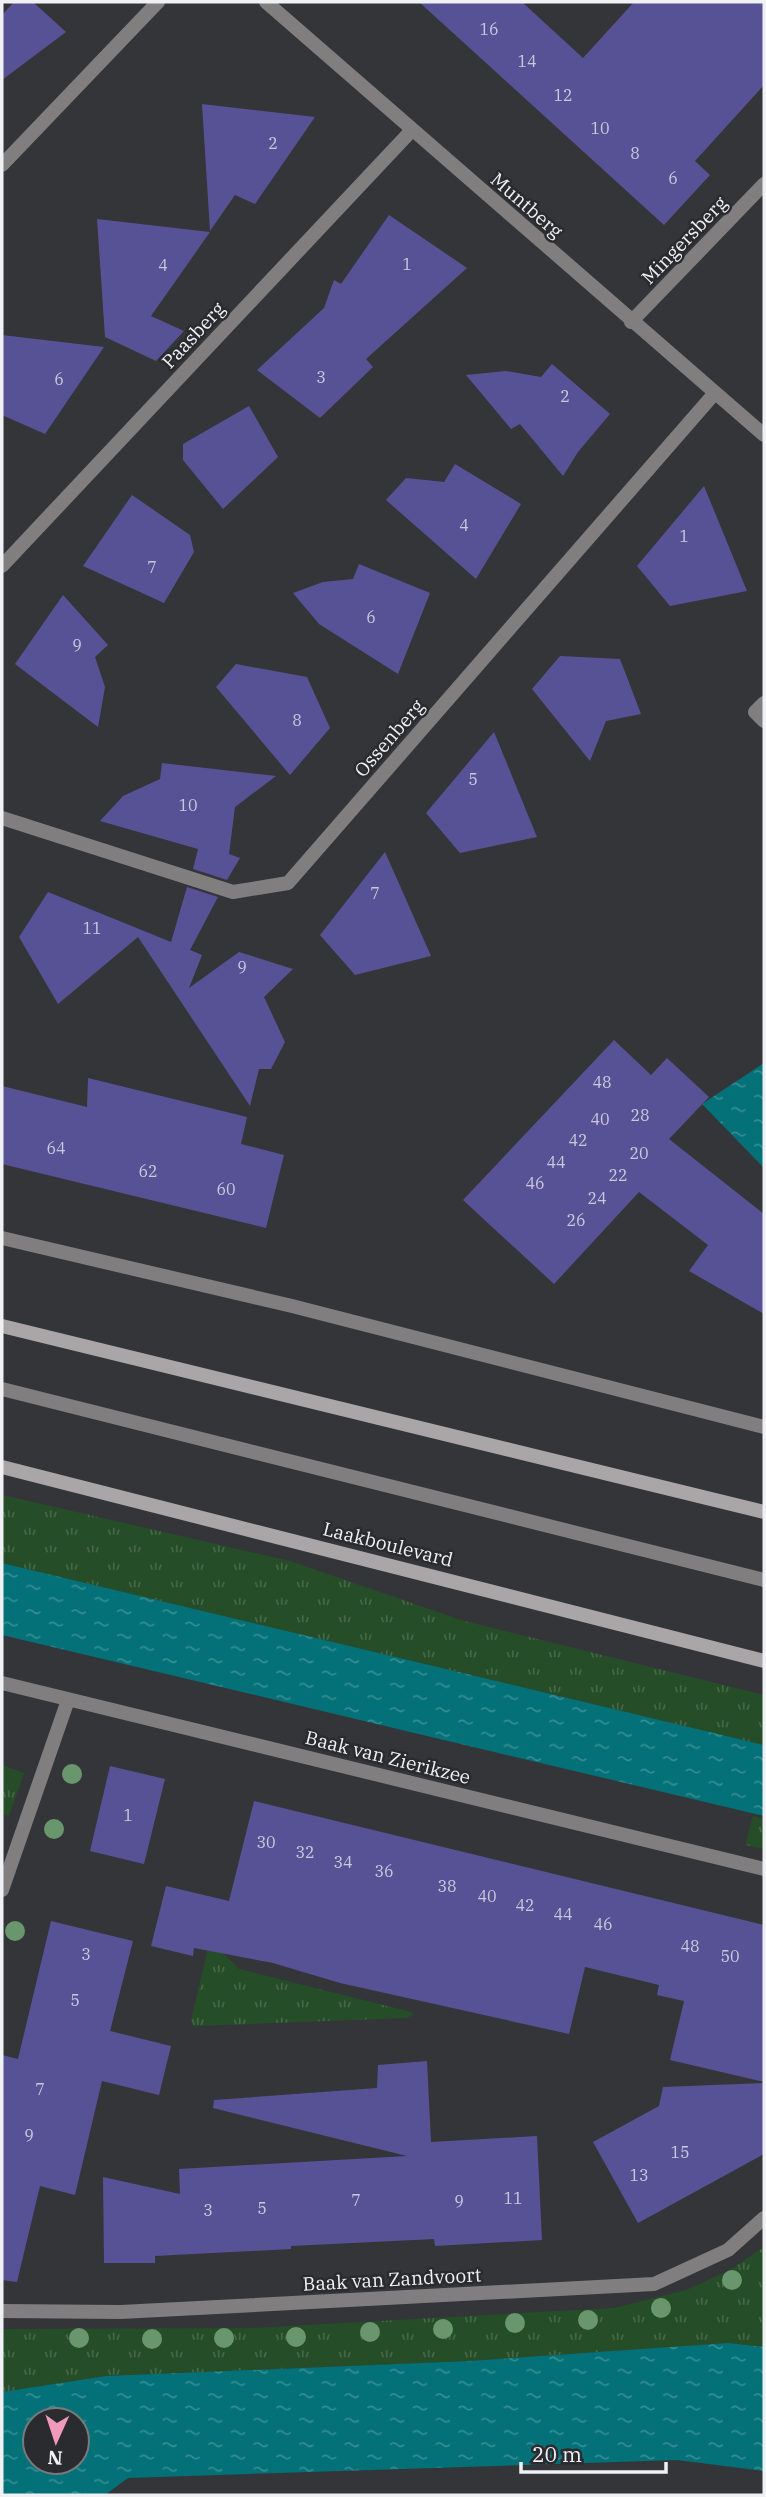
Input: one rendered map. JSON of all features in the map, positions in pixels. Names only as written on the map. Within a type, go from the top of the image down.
[{"type":"main road","points":[[2,1326],[764,1512]]},
{"type":"main road","name":"Laakboulevard","points":[[2,1467],[764,1661]]},
{"type":"street","points":[[2,165],[158,2]]},
{"type":"street","name":"Muntberg","points":[[266,2],[764,435]]},
{"type":"street","name":"Paasberg","points":[[2,566],[412,130]]},
{"type":"street","name":"Mingersberg","points":[[631,322],[764,184]]},
{"type":"street","name":"Ossenberg","points":[[2,818],[233,892],[288,883],[714,394]]},
{"type":"street","points":[[2,1237],[292,1306],[764,1427]]},
{"type":"street","points":[[2,1389],[764,1580]]},
{"type":"street","name":"Baak van Zierikzee","points":[[2,1683],[764,1869]]},
{"type":"street","points":[[2,1890],[68,1700]]},
{"type":"street","name":"Baak van Zandvoort","points":[[2,2311],[121,2312],[654,2284],[728,2250],[764,2218]]},
{"type":"green space","points":[[2,1495],[290,1561],[461,1620],[764,1695],[764,1745],[2,1563]]},
{"type":"green space","points":[[2,1765],[24,1773],[9,1816],[2,1814]]},
{"type":"green space","points":[[753,1816],[764,1819],[764,1849],[745,1845]]},
{"type":"green space","points":[[208,1948],[218,1948],[239,1969],[411,2012],[413,2015],[406,2018],[193,2026],[191,2021]]},
{"type":"green space","points":[[764,2247],[764,2347],[728,2343],[469,2361],[106,2376],[2,2392],[2,2329],[252,2328],[614,2308],[686,2290],[730,2270]]},
{"type":"water","points":[[764,1063],[764,1168],[702,1104]]},
{"type":"water","points":[[2,1563],[764,1745],[764,1816],[2,1635]]},
{"type":"water","points":[[728,2343],[764,2347],[764,2471],[677,2460],[128,2478],[105,2495],[2,2495],[2,2392],[106,2376],[469,2361]]},
{"type":"building","points":[[14,2],[33,2],[66,32],[2,80],[2,15]]},
{"type":"building","points":[[419,2],[522,2],[583,58],[634,2],[764,2],[764,85],[695,161],[710,175],[664,225]]},
{"type":"building","points":[[202,104],[315,117],[255,204],[235,195],[210,231]]},
{"type":"building","points":[[389,215],[467,268],[366,359],[373,367],[320,418],[257,370],[324,308],[334,280],[341,284]]},
{"type":"building","points":[[97,219],[210,232],[151,316],[184,331],[156,361],[105,337]]},
{"type":"building","points":[[2,335],[104,347],[45,434],[2,415]]},
{"type":"building","points":[[552,364],[610,414],[578,452],[563,476],[520,424],[511,429],[466,375],[506,371],[541,377]]},
{"type":"building","points":[[249,406],[278,457],[223,509],[183,460],[183,444]]},
{"type":"building","points":[[455,464],[521,504],[476,579],[386,500],[406,478],[444,482]]},
{"type":"building","points":[[704,486],[747,591],[670,606],[637,566]]},
{"type":"building","points":[[132,495],[190,535],[194,552],[164,603],[83,566]]},
{"type":"building","points":[[359,564],[430,593],[398,674],[319,624],[293,593],[323,582],[353,579]]},
{"type":"building","points":[[63,595],[108,645],[95,657],[105,687],[98,727],[15,664]]},
{"type":"building","points":[[560,656],[620,659],[641,714],[606,721],[590,761],[532,689]]},
{"type":"building","points":[[236,664],[307,677],[330,728],[290,775],[216,687]]},
{"type":"building","points":[[494,732],[537,837],[460,853],[426,813]]},
{"type":"building","points":[[162,763],[276,776],[235,807],[229,854],[240,858],[227,880],[193,869],[198,849],[100,821],[123,796],[160,779]]},
{"type":"building","points":[[385,852],[431,956],[355,975],[320,935]]},
{"type":"building","points":[[187,887],[218,897],[190,950],[202,955],[189,988],[239,952],[293,969],[264,997],[285,1042],[271,1069],[259,1069],[250,1106],[138,937],[58,1004],[19,937],[48,892],[171,942]]},
{"type":"building","points":[[614,1040],[651,1075],[667,1058],[709,1097],[669,1139],[764,1214],[764,1314],[689,1271],[708,1245],[639,1192],[554,1284],[463,1200]]},
{"type":"building","points":[[88,1078],[247,1117],[241,1144],[284,1155],[266,1228],[2,1164],[2,1086],[87,1107]]},
{"type":"building","points":[[110,1766],[165,1779],[144,1864],[90,1851]]},
{"type":"building","points":[[254,1801],[764,1925],[764,2082],[670,2060],[684,2001],[657,1995],[659,1985],[585,1967],[569,2034],[340,1983],[273,1963],[194,1948],[193,1956],[151,1946],[166,1886],[229,1901]]},
{"type":"building","points":[[51,1921],[133,1941],[110,2031],[171,2046],[159,2095],[102,2081],[75,2195],[40,2186],[17,2282],[2,2280],[2,2055],[18,2059]]},
{"type":"building","points":[[427,2061],[431,2142],[537,2136],[542,2240],[435,2246],[434,2239],[291,2246],[291,2249],[155,2256],[155,2263],[104,2263],[103,2177],[180,2194],[179,2169],[407,2156],[213,2108],[214,2100],[377,2088],[378,2065]]},
{"type":"building","points":[[764,2083],[764,2154],[638,2223],[593,2142],[659,2106],[663,2087]]}]
